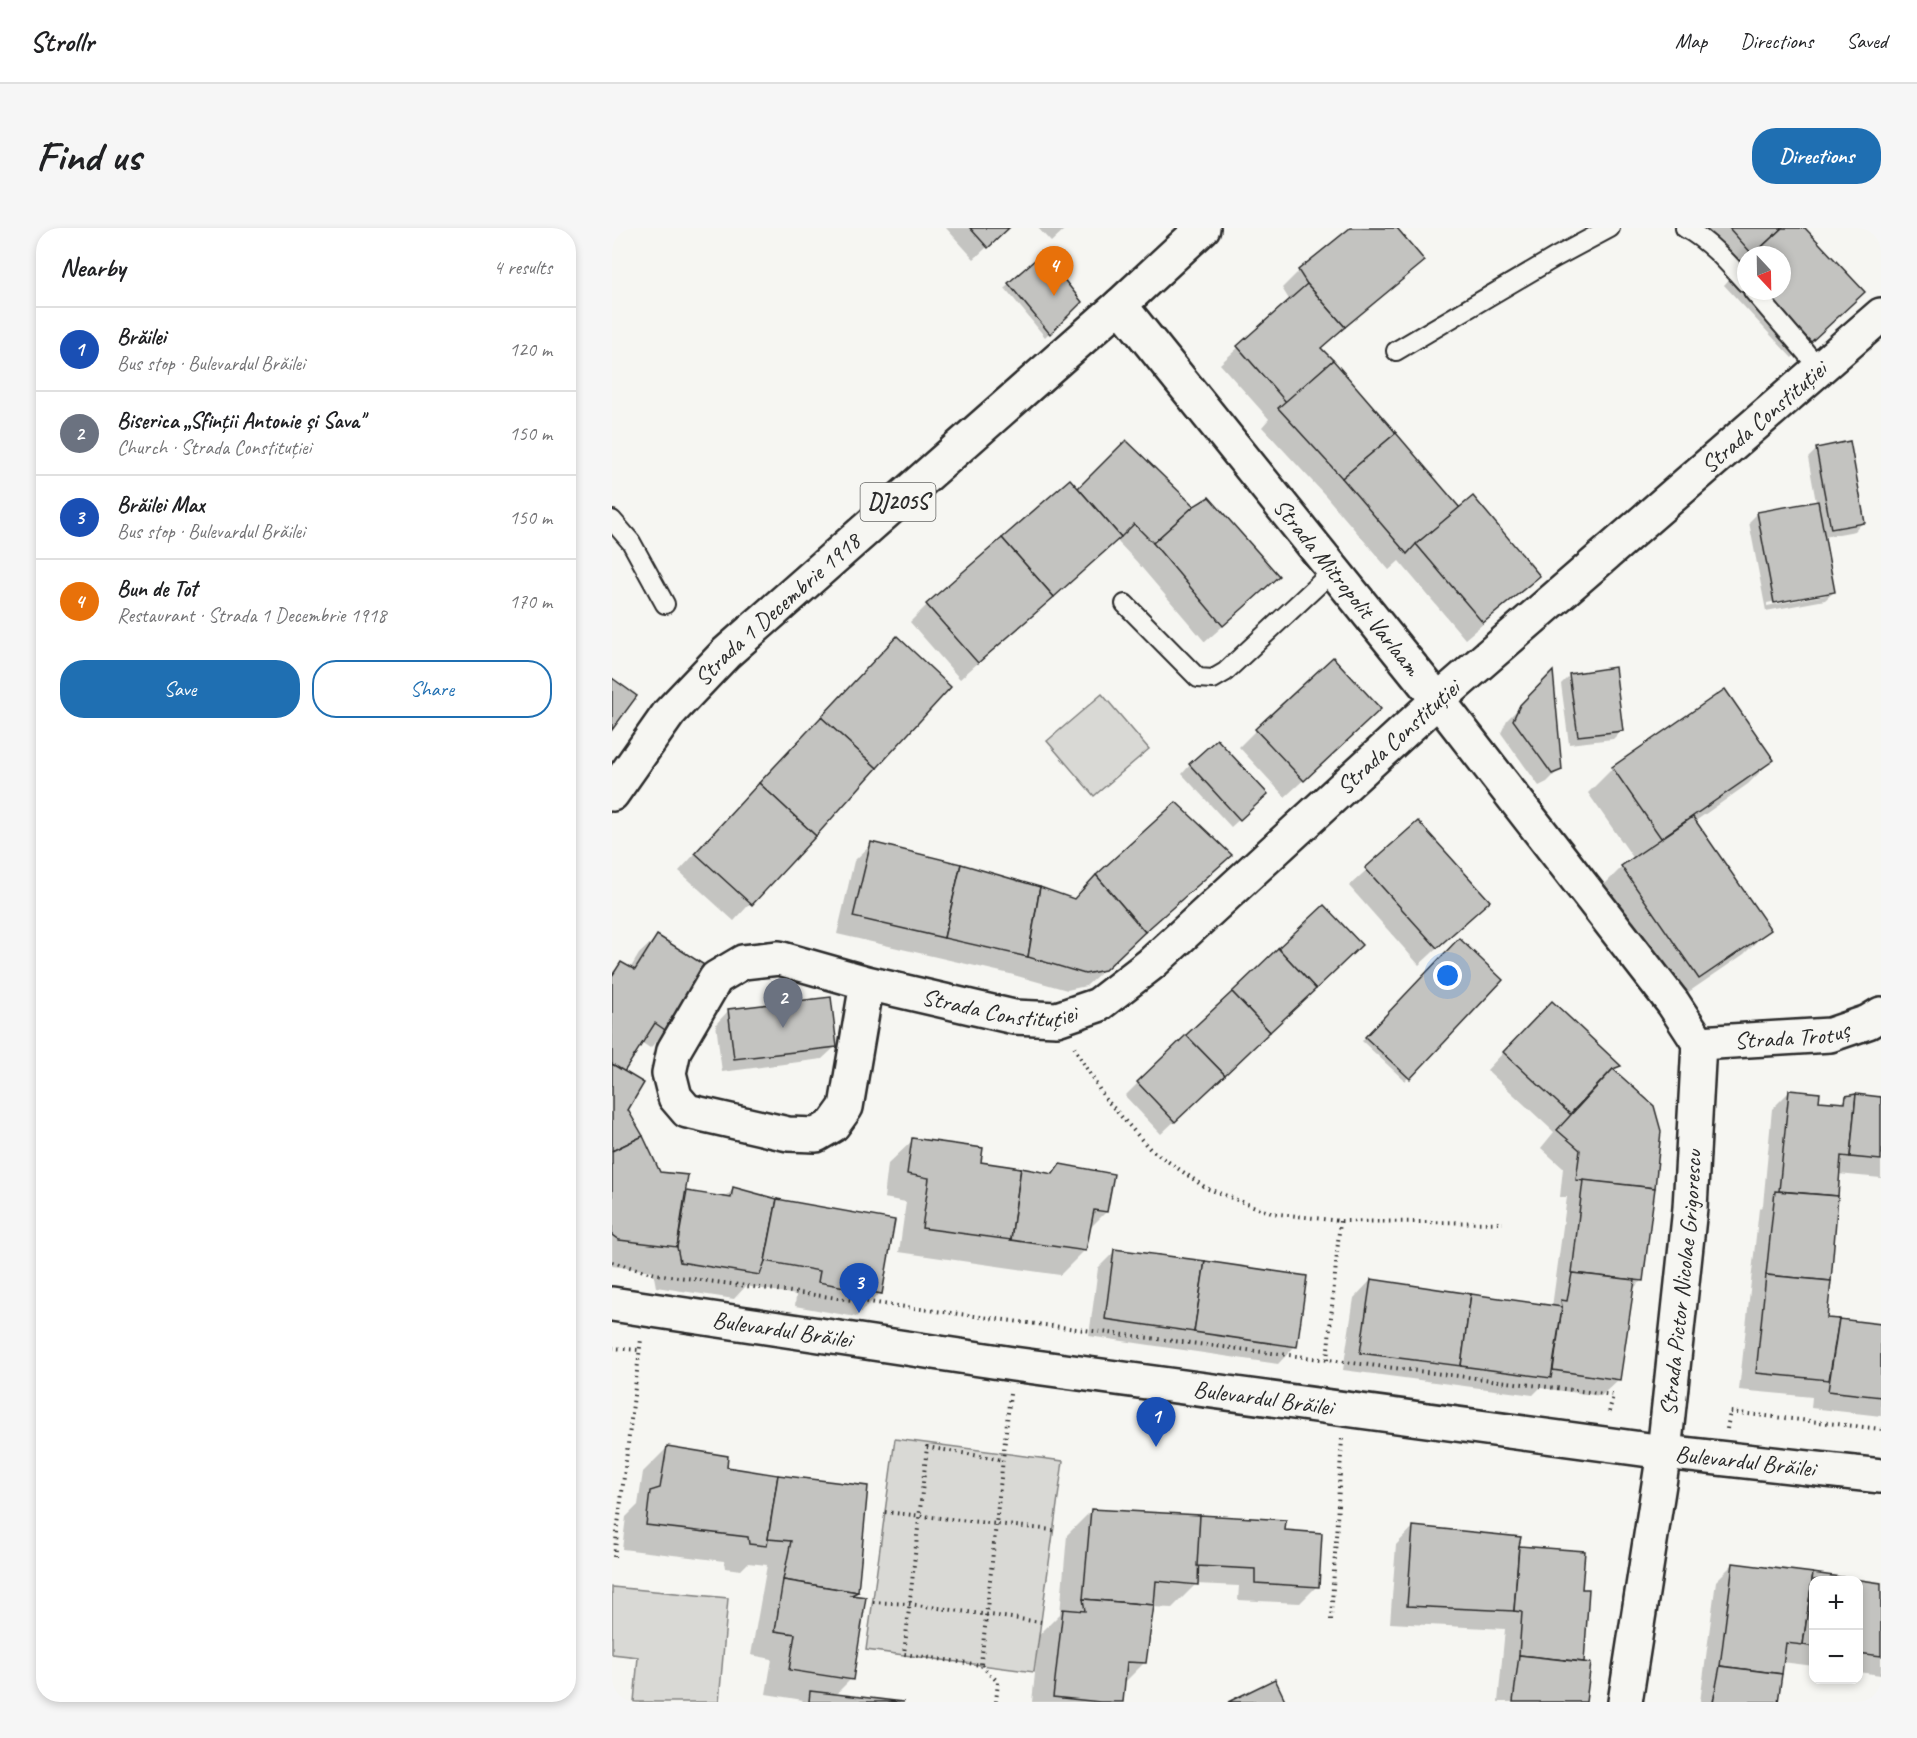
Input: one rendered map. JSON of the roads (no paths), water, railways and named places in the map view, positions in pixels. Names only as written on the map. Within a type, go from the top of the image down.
[{"type":"street","name":"Strada 1 Decembrie 1918","points":[[612,794],[669,713],[726,653],[1120,305],[1203,228]]},
{"type":"street","name":"Strada Mitropolit Varlaam","points":[[1120,305],[1438,700],[1665,994],[1699,1043]]},
{"type":"street","name":"Strada Constituției","points":[[867,983],[846,1107],[832,1125],[816,1135],[788,1134],[687,1111],[675,1097],[669,1073],[674,1050],[716,978],[743,962],[779,958],[867,983],[1014,1017],[1057,1019],[1098,1005],[1151,964],[1438,700],[1881,315]]},
{"type":"street","name":"Strada Trotuș","points":[[1699,1043],[1830,1035],[1868,1022],[1881,1014]]},
{"type":"street","name":"Strada Pictor Nicolae Grigorescu","points":[[1625,1702],[1664,1452],[1690,1208],[1699,1043]]},
{"type":"street","name":"Bulevardul Brăilei","points":[[612,1304],[1013,1364],[1664,1452],[1881,1476]]},
{"type":"lane","points":[[1396,351],[1554,258],[1610,228]]},
{"type":"lane","points":[[1685,228],[1727,262],[1737,273]]},
{"type":"lane","points":[[1761,300],[1820,369]]},
{"type":"lane","points":[[612,520],[631,542],[665,604]]},
{"type":"lane","points":[[1125,604],[1198,678],[1213,679],[1225,672],[1334,570]]},
{"type":"place","name":"Bun de Tot","points":[[1054,296]]},
{"type":"place","name":"Biserica „Sfinții Antonie și Sava\"","points":[[783,1028]]},
{"type":"place","name":"Brăilei Max","points":[[859,1313]]},
{"type":"place","name":"Brăilei","points":[[1156,1447]]}]
